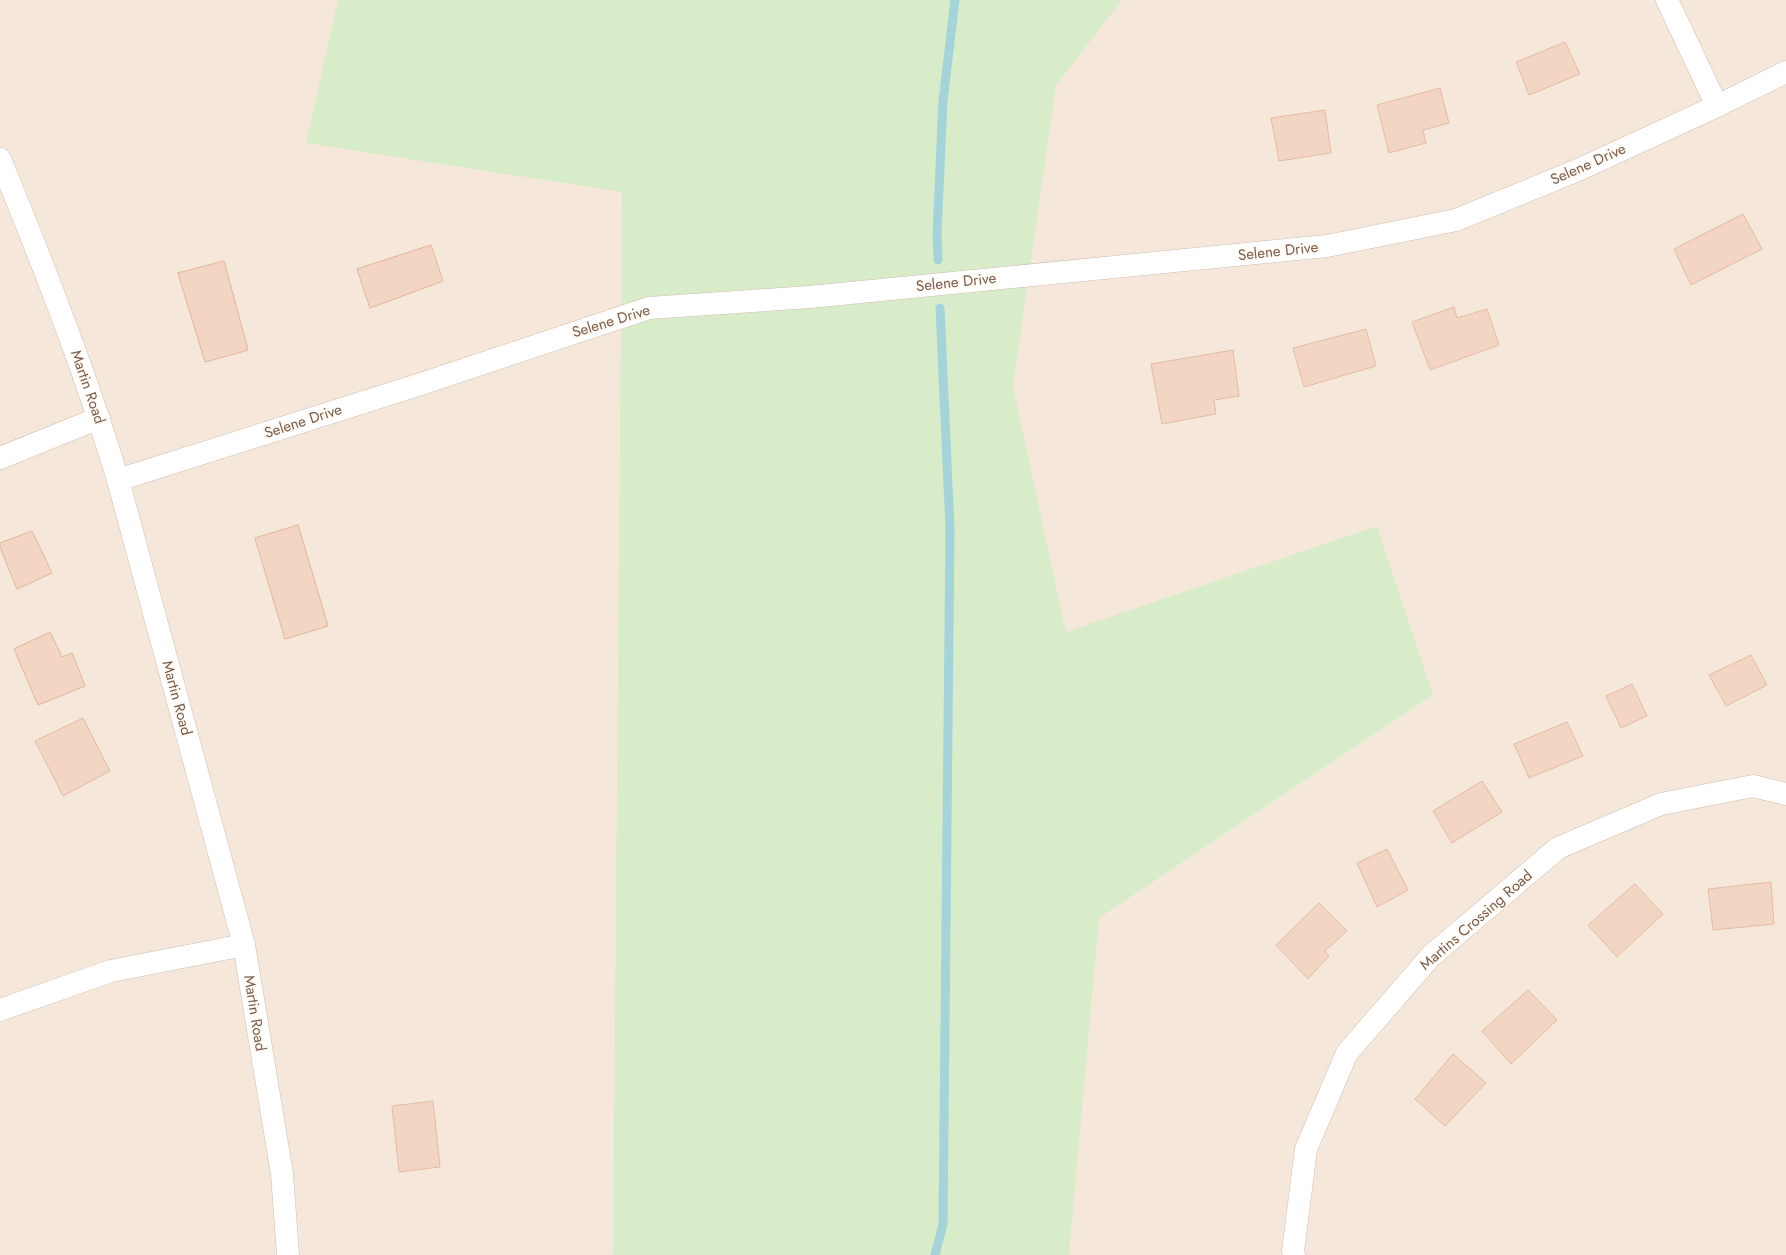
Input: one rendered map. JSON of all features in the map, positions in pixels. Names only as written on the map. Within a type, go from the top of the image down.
[{"type":"street","points":[[1667,0],[1717,106]]},
{"type":"street","name":"Selene Drive","points":[[118,480],[421,384],[648,308],[810,296],[1327,246],[1456,220],[1578,170],[1717,106],[1786,72]]},
{"type":"street","name":"Martin Road","points":[[0,159],[43,264],[99,418],[118,480],[244,945],[282,1174],[288,1255]]},
{"type":"street","points":[[0,458],[99,418]]},
{"type":"street","name":"Martins Crossing Road","points":[[1294,1255],[1293,1250],[1306,1149],[1347,1053],[1431,956],[1558,848],[1661,804],[1753,786],[1786,794]]},
{"type":"street","points":[[0,1010],[111,972],[244,945]]},
{"type":"shaded area","points":[[0,0],[1786,0],[1786,1255],[0,1255]]},
{"type":"green space","points":[[338,0],[1122,0],[1056,85],[1013,387],[1066,632],[1377,526],[1433,695],[1099,918],[1069,1255],[613,1255],[622,192],[306,143]]},
{"type":"building","points":[[1565,42],[1580,74],[1529,95],[1516,62]]},
{"type":"building","points":[[1440,88],[1449,123],[1423,130],[1426,143],[1389,153],[1377,105]]},
{"type":"building","points":[[1325,110],[1331,153],[1279,161],[1271,118]]},
{"type":"building","points":[[1743,214],[1762,249],[1691,285],[1674,249]]},
{"type":"building","points":[[431,245],[443,281],[370,308],[357,269]]},
{"type":"building","points":[[431,245],[443,281],[370,308],[357,269]]},
{"type":"building","points":[[224,261],[248,350],[205,362],[178,273]]},
{"type":"building","points":[[224,261],[248,350],[205,362],[178,273]]},
{"type":"building","points":[[1454,307],[1457,318],[1487,309],[1499,345],[1430,370],[1412,322]]},
{"type":"building","points":[[1366,329],[1376,366],[1304,387],[1293,348]]},
{"type":"building","points":[[1233,350],[1239,396],[1214,400],[1216,414],[1162,424],[1151,364]]},
{"type":"building","points":[[298,525],[328,626],[285,639],[255,538]]},
{"type":"building","points":[[298,525],[328,626],[285,639],[255,538]]},
{"type":"building","points":[[32,531],[52,573],[17,589],[0,547],[0,543]]},
{"type":"building","points":[[32,531],[52,573],[17,589],[0,547],[0,543]]},
{"type":"building","points":[[50,632],[62,657],[72,653],[85,686],[38,705],[14,649]]},
{"type":"building","points":[[50,632],[62,657],[72,653],[85,686],[38,705],[14,649]]},
{"type":"building","points":[[1751,655],[1767,685],[1726,706],[1709,675]]},
{"type":"building","points":[[1632,684],[1647,716],[1621,728],[1606,696]]},
{"type":"building","points":[[83,718],[110,771],[63,796],[35,741]]},
{"type":"building","points":[[1567,722],[1583,756],[1529,778],[1514,744]]},
{"type":"building","points":[[1482,781],[1502,812],[1452,843],[1433,811]]},
{"type":"building","points":[[1387,849],[1408,890],[1377,907],[1357,863]]},
{"type":"building","points":[[1771,882],[1774,924],[1713,930],[1708,889]]},
{"type":"building","points":[[1635,884],[1663,914],[1617,957],[1588,925]]},
{"type":"building","points":[[1319,903],[1347,931],[1325,951],[1329,956],[1308,979],[1276,945]]},
{"type":"building","points":[[1528,990],[1557,1020],[1511,1064],[1482,1031]]},
{"type":"building","points":[[1453,1054],[1486,1083],[1445,1126],[1415,1099]]},
{"type":"building","points":[[433,1101],[440,1167],[399,1172],[392,1106]]},
{"type":"waterway","points":[[938,260],[937,234],[943,101],[955,0]]},
{"type":"waterway","points":[[935,1255],[943,1224],[950,529],[940,308]]}]
